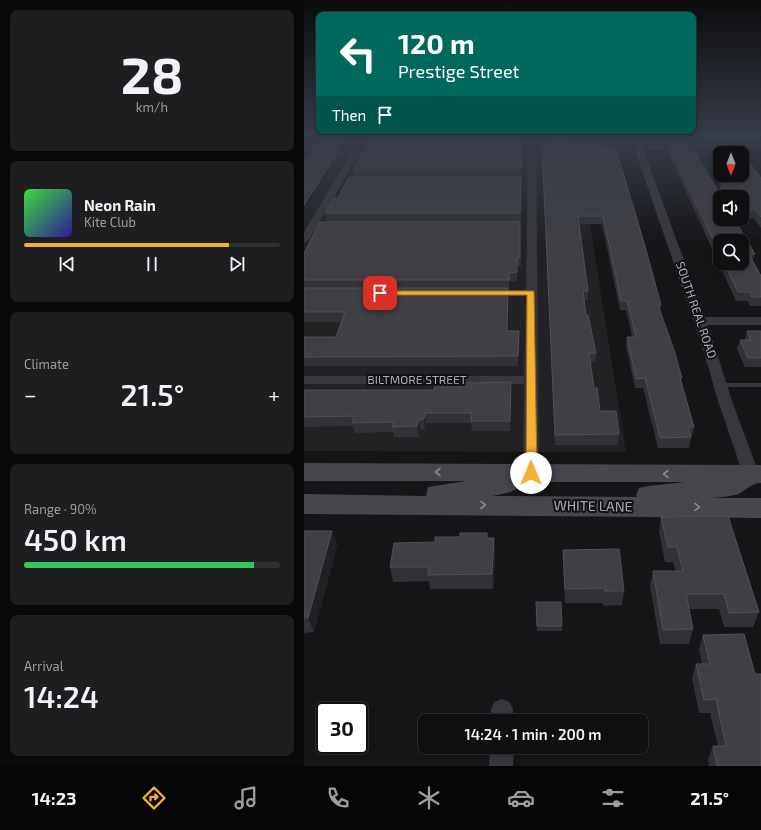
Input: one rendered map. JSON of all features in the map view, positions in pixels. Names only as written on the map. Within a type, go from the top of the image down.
[{"type":"main road","points":[[304,472],[756,474]]},
{"type":"main road","points":[[362,504],[502,486],[531,473]]},
{"type":"main road","points":[[550,505],[732,487],[756,474]]},
{"type":"main road","name":"WHITE LANE","points":[[304,504],[761,508]]},
{"type":"street","points":[[304,240],[348,172]]},
{"type":"street","points":[[529,172],[528,226],[531,293],[531,473]]},
{"type":"street","name":"SOUTH REAL ROAD","points":[[647,172],[700,321],[720,385],[756,474]]},
{"type":"street","points":[[313,226],[328,226]]},
{"type":"street","points":[[476,293],[531,293]]},
{"type":"street","points":[[700,321],[761,321]]},
{"type":"street","name":"BILTMORE STREET","points":[[304,380],[531,380]]},
{"type":"street","points":[[501,766],[502,754]]},
{"type":"lane","points":[[720,385],[761,385]]},
{"type":"shaded area","points":[[304,172],[582,172],[626,452],[304,451]]},
{"type":"building","points":[[304,172],[325,172],[304,205]]},
{"type":"building","points":[[543,172],[623,172],[661,305],[658,305],[674,350],[682,378],[680,378],[694,427],[688,427],[691,437],[660,438],[645,378],[636,379],[627,337],[636,337],[627,301],[621,301],[603,216],[578,216],[588,291],[583,291],[586,315],[588,315],[596,353],[589,353],[594,388],[597,388],[600,411],[616,411],[619,434],[555,435]]},
{"type":"building","points":[[681,172],[707,172],[717,190],[713,190],[713,226],[738,226],[743,234],[713,234],[713,240]]},
{"type":"building","points":[[749,172],[756,172],[761,178],[761,217],[756,210],[749,210],[749,190],[720,190],[723,182],[749,182]]},
{"type":"building","points":[[349,177],[521,177],[520,213],[325,213],[334,198],[338,198]]},
{"type":"building","points":[[320,222],[520,222],[520,258],[517,258],[517,272],[509,273],[509,280],[304,280],[304,253]]},
{"type":"building","points":[[749,244],[755,254],[749,254]]},
{"type":"building","points":[[749,254],[761,276],[761,297],[752,297],[750,292],[738,292],[727,270],[749,270]]},
{"type":"building","points":[[304,288],[508,288],[507,331],[519,331],[518,356],[304,357],[304,337],[336,337],[345,312],[304,312]]},
{"type":"building","points":[[747,331],[761,331],[761,358],[748,358],[740,340],[751,340]]},
{"type":"building","points":[[511,382],[510,421],[471,421],[472,413],[425,413],[424,419],[419,419],[417,426],[392,427],[393,422],[352,423],[354,416],[304,417],[304,390],[434,390],[435,384]]},
{"type":"building","points":[[728,516],[759,612],[729,613],[724,594],[686,594],[693,629],[663,630],[653,571],[683,571],[677,547],[668,547],[661,517]]},
{"type":"building","points":[[304,531],[332,531],[308,618],[304,618]]},
{"type":"building","points":[[460,533],[487,533],[487,538],[494,538],[492,574],[428,575],[429,567],[390,567],[394,543],[435,542],[435,537],[460,537]]},
{"type":"building","points":[[619,549],[624,591],[605,591],[605,588],[565,589],[563,550]]},
{"type":"building","points":[[536,602],[561,602],[562,626],[537,626]]},
{"type":"building","points":[[744,634],[755,674],[761,674],[761,766],[717,766],[713,746],[726,746],[716,699],[704,700],[696,664],[710,664],[703,635]]},
{"type":"route","points":[[380,293],[531,293],[531,473]]}]
